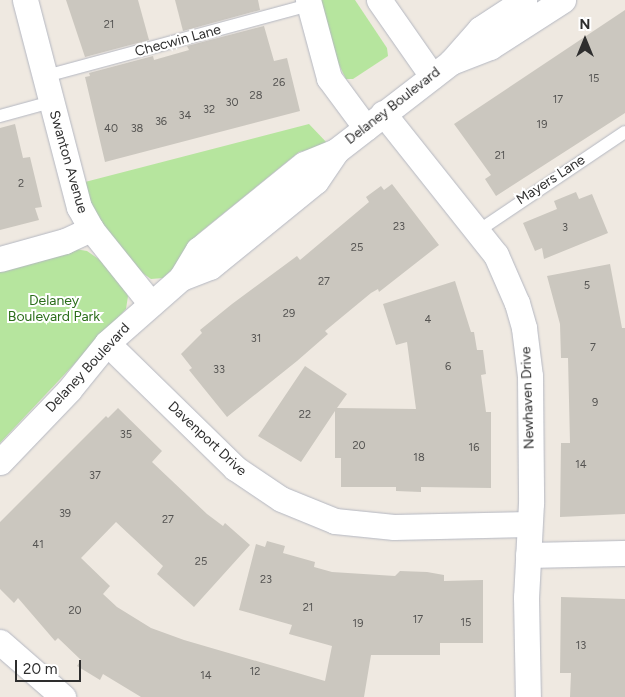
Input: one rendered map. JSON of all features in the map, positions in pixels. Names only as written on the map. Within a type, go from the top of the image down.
[{"type":"street","name":"Swanton Avenue","points":[[25,0],[79,207],[91,229],[151,304]]},
{"type":"street","points":[[379,0],[441,69]]},
{"type":"street","name":"Delaney Boulevard","points":[[0,462],[68,390],[108,343],[151,304],[181,278],[210,267],[316,181],[336,151],[441,69],[480,29],[524,0]]},
{"type":"street","name":"Delaney Boulevard","points":[[441,69],[490,47],[564,0]]},
{"type":"street","name":"Newhaven Drive","points":[[309,3],[329,78],[375,120],[478,231],[507,278],[524,328],[530,376],[528,697]]},
{"type":"street","points":[[0,259],[65,242],[91,229]]},
{"type":"street","name":"Davenport Drive","points":[[108,343],[234,468],[281,499],[335,521],[384,526],[529,524]]},
{"type":"street","points":[[528,555],[625,553]]},
{"type":"street","points":[[0,642],[63,697]]},
{"type":"lane","name":"Checwin Lane","points":[[46,76],[309,3]]},
{"type":"lane","points":[[0,116],[51,102]]},
{"type":"lane","name":"Mayers Lane","points":[[478,231],[625,132]]},
{"type":"green space","points":[[321,0],[355,0],[387,48],[388,56],[353,79],[346,79],[336,59]]},
{"type":"green space","points":[[309,124],[329,145],[299,152],[198,234],[184,258],[163,278],[151,279],[141,272],[104,228],[91,205],[85,182]]},
{"type":"green space","name":"Delaney Boulevard Park","points":[[75,249],[87,251],[100,260],[125,290],[128,296],[126,309],[0,443],[0,268]]},
{"type":"building","points":[[66,0],[138,0],[149,40],[85,57]]},
{"type":"building","points":[[175,0],[258,0],[260,10],[183,31]]},
{"type":"building","points":[[625,10],[625,113],[496,196],[485,179],[491,175],[454,124]]},
{"type":"building","points":[[264,26],[274,61],[287,58],[300,111],[105,162],[85,77],[90,76],[89,73],[153,56],[154,60],[189,50],[187,46]]},
{"type":"building","points":[[15,124],[23,158],[30,157],[42,207],[35,208],[39,220],[0,230],[0,128]]},
{"type":"building","points":[[392,184],[439,245],[379,292],[378,289],[371,293],[325,331],[328,334],[297,361],[227,417],[189,370],[192,368],[181,354],[202,333],[200,330],[232,304],[297,256],[300,260],[369,202],[366,197],[381,186],[384,190]]},
{"type":"building","points":[[576,192],[579,199],[592,194],[608,233],[544,259],[542,248],[535,251],[523,223],[557,209],[554,201]]},
{"type":"building","points":[[610,264],[622,328],[625,328],[625,514],[560,517],[561,443],[570,443],[568,358],[561,358],[560,324],[547,276]]},
{"type":"building","points":[[455,281],[471,332],[474,332],[477,350],[483,350],[486,374],[481,375],[486,412],[491,412],[491,488],[421,487],[421,492],[396,491],[396,487],[341,487],[341,458],[335,458],[335,411],[301,462],[258,436],[305,366],[347,394],[337,408],[416,409],[407,342],[396,345],[383,304]]},
{"type":"building","points":[[118,408],[162,451],[152,462],[207,514],[223,526],[225,523],[250,545],[194,607],[157,574],[163,566],[116,522],[81,558],[110,586],[103,594],[117,607],[151,628],[184,640],[325,681],[332,646],[289,634],[292,625],[239,610],[256,544],[265,547],[267,541],[285,546],[283,553],[315,562],[314,567],[332,572],[395,576],[400,571],[427,572],[444,575],[444,581],[483,580],[483,643],[440,643],[440,655],[371,655],[364,697],[141,697],[103,674],[100,680],[77,666],[81,660],[58,638],[55,641],[18,598],[14,603],[0,589],[0,522],[106,416],[108,418]]},
{"type":"building","points":[[561,597],[625,599],[625,697],[570,697],[571,673],[560,673]]}]
